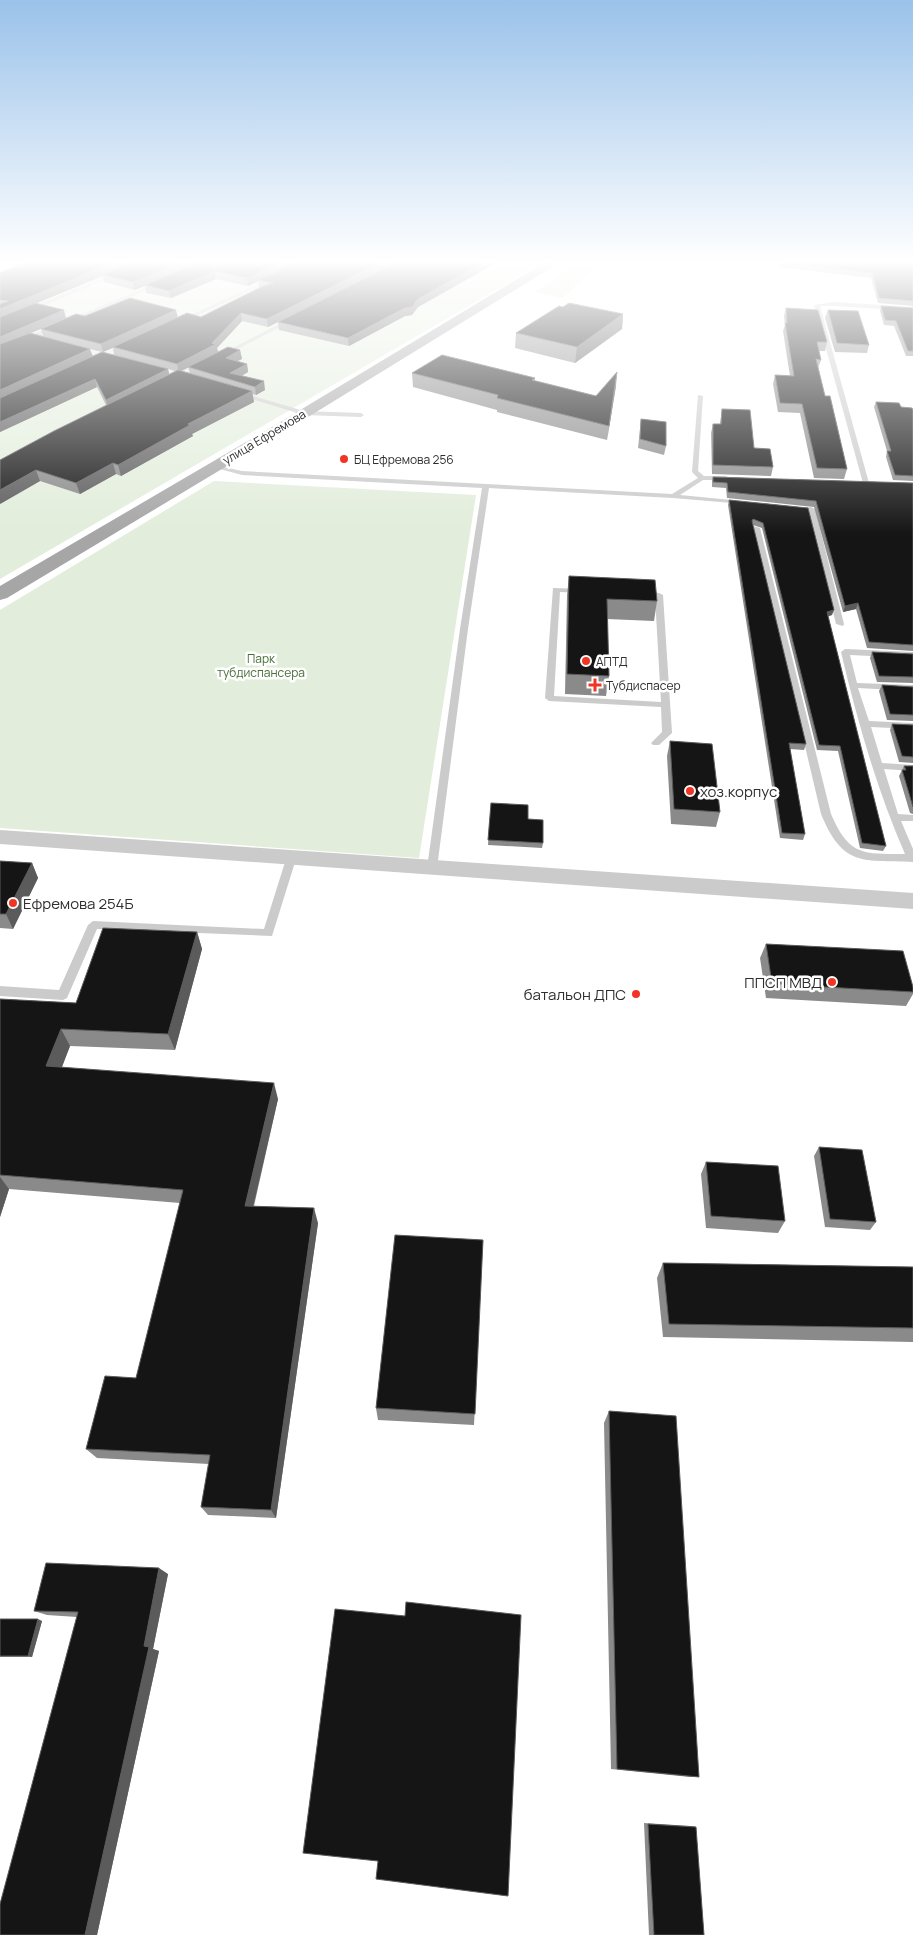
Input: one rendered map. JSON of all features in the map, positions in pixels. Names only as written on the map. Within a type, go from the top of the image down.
[{"type":"main road","name":"улица Ефремова","points":[[0,594],[403,353]]},
{"type":"street","points":[[0,837],[290,859],[913,901]]},
{"type":"lane","points":[[213,359],[224,353]]},
{"type":"lane","points":[[831,353],[866,482]]},
{"type":"lane","points":[[232,392],[304,413],[361,415]]},
{"type":"lane","points":[[700,396],[695,472],[702,478]]},
{"type":"lane","points":[[215,467],[242,473],[673,496],[752,504]]},
{"type":"lane","points":[[673,496],[702,478],[731,478]]},
{"type":"lane","points":[[856,482],[875,483]]},
{"type":"lane","points":[[432,868],[464,629],[486,485]]},
{"type":"lane","points":[[787,508],[810,510],[818,534],[840,624]]},
{"type":"lane","points":[[756,528],[826,814],[837,838],[847,849],[861,855],[913,858],[894,816],[853,685],[845,652],[913,655]]},
{"type":"lane","points":[[593,592],[556,590],[549,698],[666,705]]},
{"type":"lane","points":[[631,594],[659,595],[667,733],[656,743]]},
{"type":"lane","points":[[853,685],[913,688]]},
{"type":"lane","points":[[866,724],[913,726]]},
{"type":"lane","points":[[878,766],[913,768]]},
{"type":"lane","points":[[894,816],[913,818]]},
{"type":"lane","points":[[0,991],[63,995],[93,925],[268,933],[290,859]]},
{"type":"green space","points":[[0,353],[387,353],[0,579]]},
{"type":"green space","name":"Парк тубдиспансера","points":[[214,481],[476,495],[419,858],[0,828],[0,610]]},
{"type":"building","points":[[0,353],[81,353],[0,390]]},
{"type":"building","points":[[99,353],[107,353],[168,369],[106,400],[95,379],[0,422],[0,398]]},
{"type":"building","points":[[137,353],[198,353],[177,364]]},
{"type":"building","points":[[215,353],[234,353],[226,358],[247,364],[230,373],[264,381],[255,387],[188,367]]},
{"type":"building","points":[[790,353],[820,353],[821,360],[816,359],[825,396],[830,396],[847,469],[817,468],[802,404],[780,403],[775,375],[794,376]]},
{"type":"building","points":[[442,355],[535,378],[532,380],[596,396],[617,372],[609,426],[497,398],[498,395],[412,373]]},
{"type":"building","points":[[178,370],[252,391],[188,424],[190,425],[118,465],[113,463],[76,483],[36,470],[0,490],[0,460],[54,431]]},
{"type":"building","points":[[876,402],[899,403],[901,407],[912,408],[913,410],[913,476],[895,475],[887,451],[891,451]]},
{"type":"building","points":[[722,409],[750,410],[754,448],[770,449],[773,467],[713,465],[713,424],[721,424]]},
{"type":"building","points":[[641,419],[666,422],[666,446],[640,439]]},
{"type":"building","points":[[713,477],[913,483],[913,645],[869,642],[858,603],[845,606],[816,501],[728,492],[727,483],[713,482]]},
{"type":"building","points":[[729,500],[808,508],[834,610],[827,612],[886,846],[862,843],[840,746],[819,745],[763,523],[753,519],[806,744],[789,743],[805,834],[782,833]]},
{"type":"building","points":[[569,576],[655,580],[657,601],[607,599],[609,676],[567,674]]},
{"type":"building","points":[[872,652],[913,654],[913,677],[879,676]]},
{"type":"building","points":[[882,685],[913,687],[913,715],[890,714]]},
{"type":"building","points":[[892,724],[913,725],[913,757],[902,756]]},
{"type":"building","name":"хоз.корпус","points":[[670,741],[712,744],[720,812],[674,809]]},
{"type":"building","points":[[904,766],[913,766],[913,807],[902,770],[906,770]]},
{"type":"building","points":[[491,803],[528,805],[528,819],[543,820],[543,843],[488,840]]},
{"type":"building","points":[[0,861],[32,863],[6,914],[0,914]]},
{"type":"building","points":[[103,928],[197,932],[168,1034],[61,1029],[46,1066],[274,1083],[245,1206],[314,1208],[271,1510],[201,1507],[210,1455],[86,1449],[105,1376],[136,1378],[183,1190],[0,1175],[0,999],[76,1003]]},
{"type":"building","points":[[766,944],[903,951],[913,992],[772,984]]},
{"type":"building","points":[[819,1147],[862,1150],[876,1222],[830,1219]]},
{"type":"building","points":[[706,1162],[778,1166],[785,1221],[711,1216]]},
{"type":"building","points":[[395,1235],[483,1240],[475,1414],[376,1408]]},
{"type":"building","points":[[663,1263],[913,1267],[913,1328],[669,1324]]},
{"type":"building","points":[[609,1411],[676,1416],[699,1777],[617,1769]]},
{"type":"building","points":[[46,1563],[159,1568],[144,1646],[149,1647],[85,1935],[0,1935],[0,1904],[78,1612],[34,1611]]},
{"type":"building","points":[[406,1602],[521,1615],[508,1896],[376,1879],[378,1861],[303,1853],[335,1609],[405,1616]]},
{"type":"building","points":[[0,1619],[38,1619],[28,1656],[0,1656]]},
{"type":"building","points":[[648,1824],[696,1827],[704,1935],[654,1935]]},
{"type":"place","name":"БЦ Ефремова 256","points":[[344,459]]},
{"type":"place","name":"АПТД","points":[[586,661]]},
{"type":"place","name":"Тубдиспасер","points":[[595,685]]},
{"type":"place","name":"хоз.корпус","points":[[690,791]]},
{"type":"place","name":"Ефремова 254Б","points":[[13,903]]},
{"type":"place","name":"ППСП МВД","points":[[832,982]]},
{"type":"place","name":"батальон ДПС","points":[[636,994]]}]
